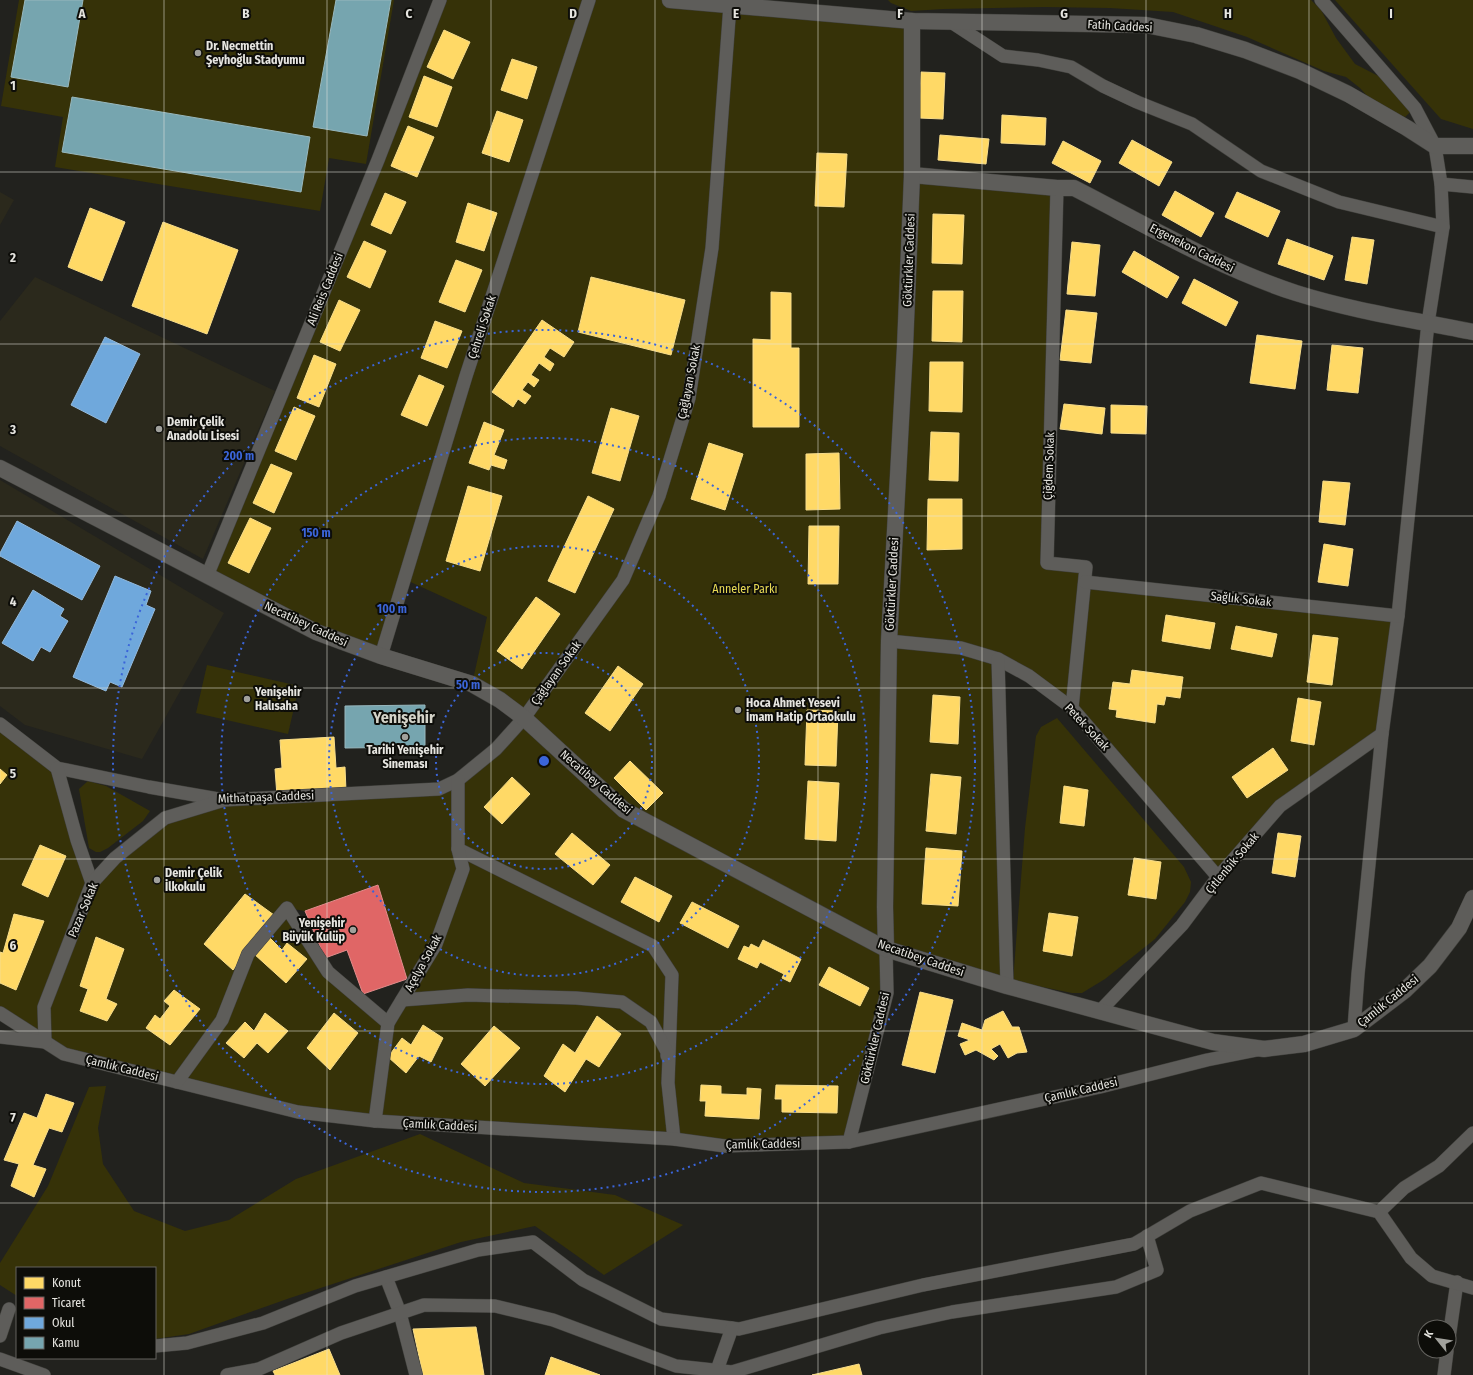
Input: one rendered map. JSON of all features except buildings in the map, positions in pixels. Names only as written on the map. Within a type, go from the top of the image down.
[{"type":"street","name":"Ali Reis Caddesi","points":[[207,576],[378,160],[440,0]]},
{"type":"street","name":"Çehreli Sokak","points":[[381,656],[466,376],[589,0]]},
{"type":"street","name":"Fatih Caddesi","points":[[670,0],[726,2],[912,21],[1146,25],[1196,35],[1245,50],[1307,74],[1348,94],[1435,146]]},
{"type":"street","points":[[1321,0],[1415,108],[1435,146],[1441,184],[1443,227],[1428,323],[1398,616],[1382,734],[1354,1029]]},
{"type":"street","name":"Çağlayan Sokak","points":[[524,718],[623,580],[659,496],[689,398],[712,248],[726,2]]},
{"type":"street","name":"Göktürkler Caddesi","points":[[849,1142],[887,993],[885,908],[889,641],[905,347],[912,175],[912,21]]},
{"type":"street","points":[[951,22],[1003,56],[1038,60],[1071,67],[1102,86],[1192,124],[1261,170],[1340,202],[1443,227]]},
{"type":"street","points":[[1435,146],[1473,146]]},
{"type":"street","name":"Ergenekon Caddesi","points":[[912,175],[1057,188],[1074,188],[1241,273],[1296,293],[1360,310],[1473,332]]},
{"type":"street","points":[[1441,184],[1473,187]]},
{"type":"street","name":"Çiğdem Sokak","points":[[1057,188],[1047,563],[1086,567],[1072,708]]},
{"type":"street","name":"Necatibey Caddesi","points":[[0,468],[316,632],[381,656],[472,684],[500,700],[524,718],[624,810],[886,949],[1099,1012],[1213,1042],[1264,1049]]},
{"type":"street","name":"Sağlık Sokak","points":[[1085,582],[1398,616]]},
{"type":"street","name":"Petek Sokak","points":[[889,641],[961,648],[998,659],[1029,676],[1072,708],[1218,877]]},
{"type":"street","points":[[998,659],[1007,986]]},
{"type":"street","name":"Mithatpaşa Caddesi","points":[[0,724],[57,768],[149,787],[224,800],[440,789],[458,780],[496,749],[524,718]]},
{"type":"street","name":"Çitlenbik Sokak","points":[[1099,1012],[1182,925],[1218,877],[1280,806],[1382,734]]},
{"type":"street","points":[[57,768],[77,840],[92,883]]},
{"type":"street","name":"Açelya Sokak","points":[[375,1121],[388,1023],[436,944],[463,869],[458,849],[458,780]]},
{"type":"street","name":"Pazar Sokak","points":[[45,1042],[44,1007],[92,883],[115,858],[165,818],[224,800]]},
{"type":"street","points":[[458,849],[653,946],[672,974],[668,1083]]},
{"type":"street","name":"Çamlık Caddesi","points":[[0,1013],[64,1054],[298,1112],[375,1121],[674,1139],[725,1146],[849,1142],[1100,1087],[1208,1060],[1264,1049],[1304,1044],[1354,1029],[1404,991],[1430,966],[1459,928],[1473,898]]},
{"type":"street","points":[[177,1082],[222,1020],[248,954],[287,908],[328,972],[388,1023]]},
{"type":"street","points":[[402,1000],[468,995],[576,998],[622,1002],[651,1022],[666,1052],[674,1139]]},
{"type":"street","points":[[0,1037],[45,1042]]},
{"type":"street","points":[[1380,1212],[1404,1188],[1439,1166],[1473,1133]]},
{"type":"street","points":[[156,1346],[187,1343],[263,1323],[356,1286],[478,1250],[533,1242],[583,1280],[661,1319],[739,1329],[923,1285],[1134,1244],[1190,1211],[1261,1183],[1380,1212],[1411,1258],[1432,1276],[1457,1282],[1473,1288]]},
{"type":"street","points":[[227,1375],[259,1369],[341,1333],[424,1305],[495,1306],[552,1320],[676,1366],[732,1372],[879,1328],[952,1312],[1116,1287],[1157,1270],[1147,1236]]},
{"type":"street","points":[[386,1277],[400,1313],[416,1375]]},
{"type":"street","points":[[1452,1319],[1457,1282]]},
{"type":"street","points":[[0,1336],[9,1309]]},
{"type":"street","points":[[718,1370],[732,1328]]},
{"type":"street","points":[[0,1359],[44,1375]]},
{"type":"street","points":[[1444,1375],[1446,1359]]},
{"type":"shaded area","points":[[0,192],[14,200],[0,225]]},
{"type":"shaded area","name":"Demir Çelik Anadolu Lisesi","points":[[35,277],[275,391],[203,559],[0,446],[0,321]]},
{"type":"shaded area","points":[[0,480],[224,613],[142,759],[25,725],[0,706]]},
{"type":"green space","name":"Dr. Necmettin Şeyhoğlu Stadyumu","points":[[19,0],[394,0],[366,164],[329,158],[320,211],[55,167],[63,117],[1,106]]},
{"type":"green space","name":"Anneler Parkı","points":[[440,0],[670,0],[912,21],[912,175],[1057,188],[1047,563],[1086,567],[1085,582],[1398,616],[1382,734],[1280,806],[1218,877],[1072,708],[999,659],[1007,986],[886,949],[887,993],[849,1142],[725,1146],[298,1112],[64,1054],[0,1013],[0,723],[57,768],[92,883],[165,818],[224,800],[439,789],[523,718],[472,684],[487,617],[404,579],[381,656],[207,576]],"holes":[[[378,885],[407,979],[387,1023],[328,972],[287,908],[305,911]]]},
{"type":"green space","points":[[888,0],[1311,0],[1321,10],[1336,38],[1355,64],[1386,80],[1417,106],[1405,117],[1378,108],[1360,88],[1346,77],[1324,71],[1247,37],[1173,12],[1110,8],[1045,7],[911,11],[891,3]]},
{"type":"green space","points":[[1335,0],[1473,0],[1473,129],[1441,119]]},
{"type":"green space","name":"Yenişehir Halısaha","points":[[207,665],[299,686],[288,734],[196,713]]},
{"type":"green space","points":[[1057,718],[1184,867],[1191,882],[1190,892],[1185,902],[1155,939],[1105,979],[1082,993],[1072,993],[1013,981],[1025,828],[1036,736],[1041,727]]},
{"type":"green space","points":[[88,781],[106,786],[150,811],[143,821],[108,848],[100,852],[96,852],[89,848],[79,789]]},
{"type":"green space","points":[[106,1086],[98,1128],[103,1164],[134,1211],[185,1231],[229,1220],[296,1179],[420,1134],[524,1183],[615,1195],[683,1225],[604,1275],[535,1226],[461,1242],[290,1298],[189,1334],[156,1339],[156,1267],[16,1267],[16,1295],[0,1285],[0,1263],[48,1186],[89,1087]]},
{"type":"place","name":"Dr. Necmettin Şeyhoğlu Stadyumu","points":[[198,53]]},
{"type":"place","name":"Demir Çelik Anadolu Lisesi","points":[[159,429]]},
{"type":"place","name":"Yenişehir Halısaha","points":[[247,699]]},
{"type":"place","name":"Hoca Ahmet Yesevi İmam Hatip Ortaokulu","points":[[738,710]]},
{"type":"place","name":"Tarihi Yenişehir Sineması","points":[[405,737]]},
{"type":"place","name":"Demir Çelik İlkokulu","points":[[157,880]]},
{"type":"place","name":"Yenişehir Büyük Kulüp","points":[[353,930]]},
{"type":"district","name":"Yenişehir","points":[[404,717]]}]
